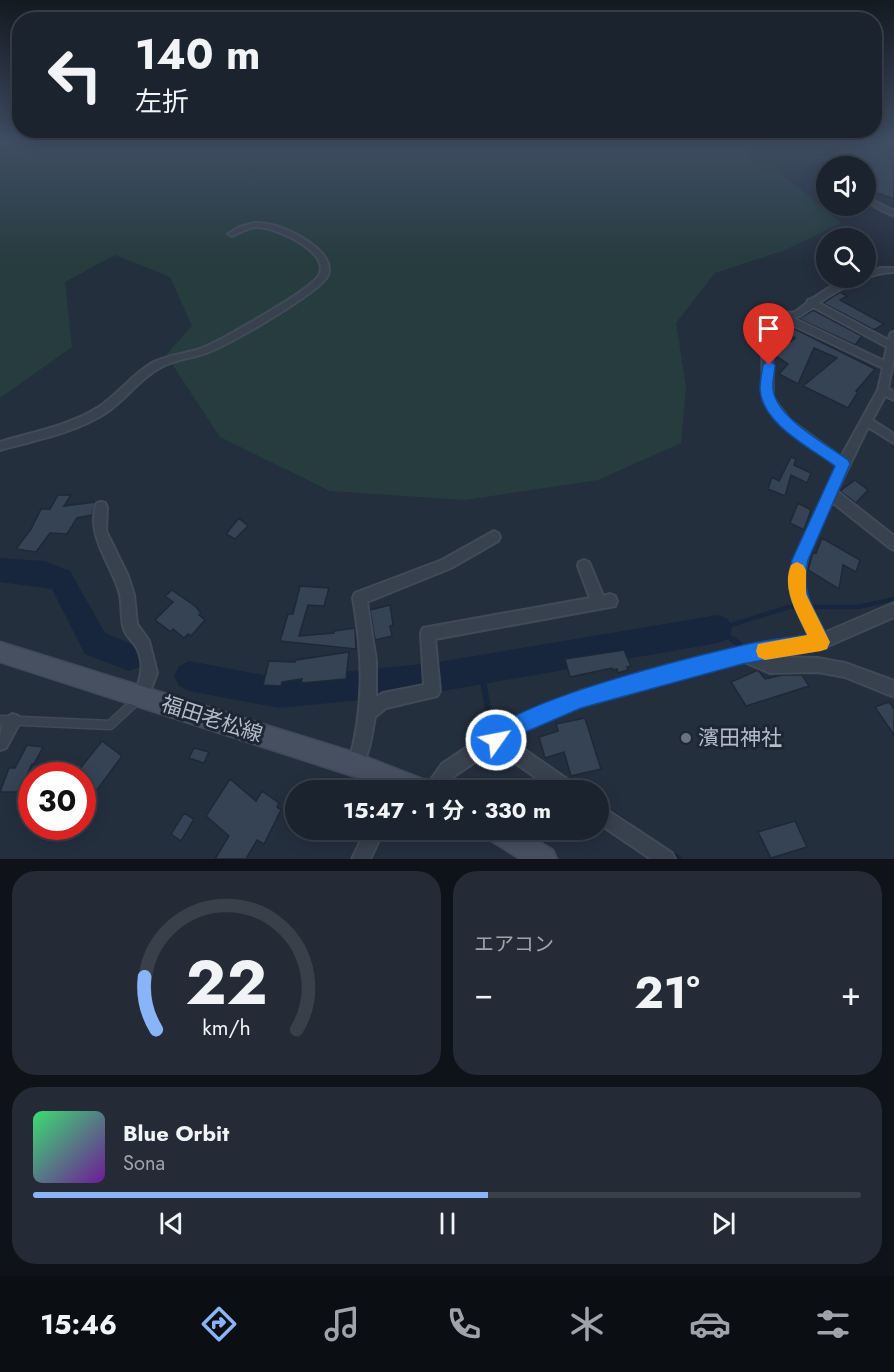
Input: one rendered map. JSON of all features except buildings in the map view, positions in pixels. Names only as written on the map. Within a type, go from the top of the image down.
[{"type":"main road","name":"福田老松線","points":[[0,652],[356,765],[384,780]]},
{"type":"main road","points":[[513,840],[544,859]]},
{"type":"street","points":[[876,204],[894,214]]},
{"type":"street","points":[[0,446],[77,423],[101,410],[155,365],[177,356],[221,344],[323,278],[326,269],[322,257],[308,243],[294,236],[263,225],[253,225],[232,234]]},
{"type":"street","points":[[876,272],[894,270]]},
{"type":"street","points":[[836,288],[787,319],[771,337],[767,345],[768,399],[786,423],[843,464]]},
{"type":"street","points":[[812,302],[893,340],[883,390],[843,464],[800,560],[796,576],[797,596],[821,642]]},
{"type":"street","points":[[787,319],[888,367]]},
{"type":"street","points":[[883,390],[894,396]]},
{"type":"street","points":[[866,421],[894,439]]},
{"type":"street","points":[[830,493],[894,544]]},
{"type":"street","points":[[101,507],[100,531],[121,576],[127,595],[130,627],[144,646],[150,673],[141,697]]},
{"type":"street","points":[[356,765],[365,739],[370,704],[367,632],[360,598],[446,564],[494,537]]},
{"type":"street","points":[[370,704],[432,691],[428,633],[605,602],[584,566]]},
{"type":"street","points":[[441,780],[448,770],[521,723],[580,699],[742,654],[821,642],[894,610]]},
{"type":"street","points":[[742,654],[770,666],[818,665],[844,670],[894,689]]},
{"type":"street","points":[[0,742],[6,721]]},
{"type":"street","points":[[496,740],[554,780]]},
{"type":"street","points":[[609,820],[666,859]]},
{"type":"street","points":[[361,859],[370,840]]},
{"type":"lane","points":[[6,721],[110,725],[141,697]]},
{"type":"green space","points":[[0,180],[789,180],[816,202],[816,216],[833,216],[841,223],[831,228],[816,228],[816,235],[785,250],[715,273],[676,323],[686,387],[681,443],[598,480],[465,500],[330,491],[220,437],[166,355],[192,326],[170,277],[115,255],[65,282],[72,347],[0,398]]},
{"type":"waterway","points":[[0,570],[45,574],[61,580],[95,644],[129,657]]},
{"type":"waterway","points":[[718,629],[789,607],[858,607],[894,599]]},
{"type":"waterway","points":[[189,676],[279,693],[432,678],[718,629]]},
{"type":"waterway","points":[[719,629],[734,641]]},
{"type":"waterway","points":[[732,639],[740,645]]},
{"type":"waterway","points":[[775,657],[793,658]]},
{"type":"waterway","points":[[818,659],[837,662]]},
{"type":"waterway","points":[[481,670],[492,730]]},
{"type":"waterway","points":[[609,811],[628,824]]},
{"type":"waterway","points":[[671,853],[679,859]]},
{"type":"slow traffic","points":[[765,651],[821,642],[797,596],[797,570]]},
{"type":"place","name":"濱田神社","points":[[686,738]]},
{"type":"route","points":[[496,740],[521,723],[580,699],[742,654],[821,642],[797,596],[796,576],[800,560],[843,464],[786,423],[775,411],[766,390],[769,365]]}]
